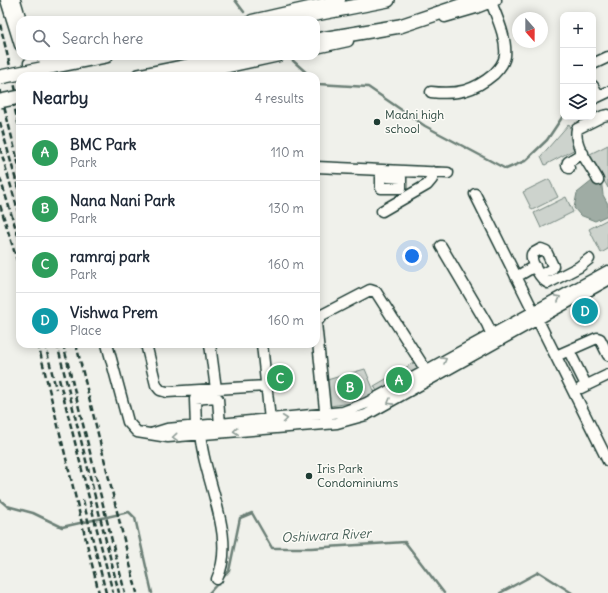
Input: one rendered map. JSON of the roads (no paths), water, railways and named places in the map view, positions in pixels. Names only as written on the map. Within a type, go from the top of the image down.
[{"type":"main road","points":[[306,16],[388,0]]},
{"type":"main road","points":[[320,39],[400,26],[478,0]]},
{"type":"main road","points":[[41,72],[90,60]]},
{"type":"main road","points":[[158,72],[216,60]]},
{"type":"main road","points":[[0,77],[16,75]]},
{"type":"main road","points":[[0,101],[16,98]]},
{"type":"street","points":[[270,16],[340,0]]},
{"type":"street","points":[[320,47],[435,20],[494,1],[504,43],[505,57],[499,69],[483,83],[472,89],[444,94],[431,92]]},
{"type":"street","points":[[12,2],[19,16]]},
{"type":"street","points":[[12,2],[16,24]]},
{"type":"street","points":[[596,63],[608,57]]},
{"type":"street","points":[[29,60],[36,72]]},
{"type":"street","points":[[205,72],[261,60]]},
{"type":"street","points":[[598,180],[583,153],[576,136],[578,129],[603,116],[608,115]]},
{"type":"street","points":[[573,164],[583,153]]},
{"type":"street","points":[[320,167],[381,173],[448,173]]},
{"type":"street","points":[[382,211],[430,182],[433,172]]},
{"type":"street","points":[[475,194],[608,461]]},
{"type":"street","points":[[441,246],[487,324],[493,338]]},
{"type":"street","points":[[516,277],[538,271],[546,282],[550,282],[579,267],[589,259]]},
{"type":"street","points":[[199,429],[326,419],[401,390],[536,315],[608,271]]},
{"type":"street","points":[[536,315],[608,280]]},
{"type":"street","points":[[320,318],[322,315],[370,290],[376,292],[429,374]]},
{"type":"street","points":[[556,356],[598,338],[608,355]]},
{"type":"street","points":[[108,348],[128,422],[137,432],[168,437],[220,424],[270,420],[326,419]]},
{"type":"street","points":[[147,348],[156,385],[160,390],[166,392],[266,386]]},
{"type":"street","points":[[211,348],[216,389]]},
{"type":"street","points":[[262,348],[270,420]]},
{"type":"street","points":[[319,348],[326,419]]},
{"type":"street","points":[[569,351],[586,385]]},
{"type":"street","points":[[574,392],[608,375]]},
{"type":"street","points":[[218,579],[221,572],[223,538],[199,429],[195,399],[216,397],[218,399],[220,424]]},
{"type":"street","points":[[598,441],[608,437]]},
{"type":"waterway","points":[[235,0],[244,12]]},
{"type":"waterway","points":[[292,60],[306,72]]},
{"type":"waterway","points":[[320,84],[368,87],[425,126],[506,169],[525,161],[547,140],[560,120]]},
{"type":"waterway","name":"Oshiwara River","points":[[0,500],[7,506],[33,513],[62,527],[129,512],[135,518],[152,593]]},
{"type":"waterway","name":"Oshiwara River","points":[[209,593],[229,571],[240,518],[252,513],[272,548],[311,548],[405,542],[444,593]]},
{"type":"waterway","name":"Oshiwara River","points":[[500,593],[539,572],[572,593]]},
{"type":"railway","points":[[0,24],[16,91]]},
{"type":"railway","points":[[0,90],[16,154]]},
{"type":"railway","points":[[13,101],[16,114]]},
{"type":"railway","points":[[0,122],[16,180]]},
{"type":"railway","points":[[0,148],[16,204]]},
{"type":"railway","points":[[0,178],[16,229]]},
{"type":"railway","points":[[0,205],[16,257]]},
{"type":"railway","points":[[39,348],[99,593]]},
{"type":"railway","points":[[46,348],[56,389]]},
{"type":"railway","points":[[58,348],[119,593]]},
{"type":"railway","points":[[64,348],[125,593]]},
{"type":"railway","points":[[77,348],[137,593]]},
{"type":"railway","points":[[59,379],[113,593]]},
{"type":"railway","points":[[83,500],[106,593]]},
{"type":"place","name":"Madni high school","points":[[377,122]]},
{"type":"place","name":"Vishwa Prem","points":[[585,311]]},
{"type":"place","name":"ramraj park","points":[[280,378]]},
{"type":"place","name":"BMC Park","points":[[399,380]]},
{"type":"place","name":"Nana Nani Park","points":[[350,387]]},
{"type":"place","name":"Iris Park Condominiums","points":[[309,476]]}]
